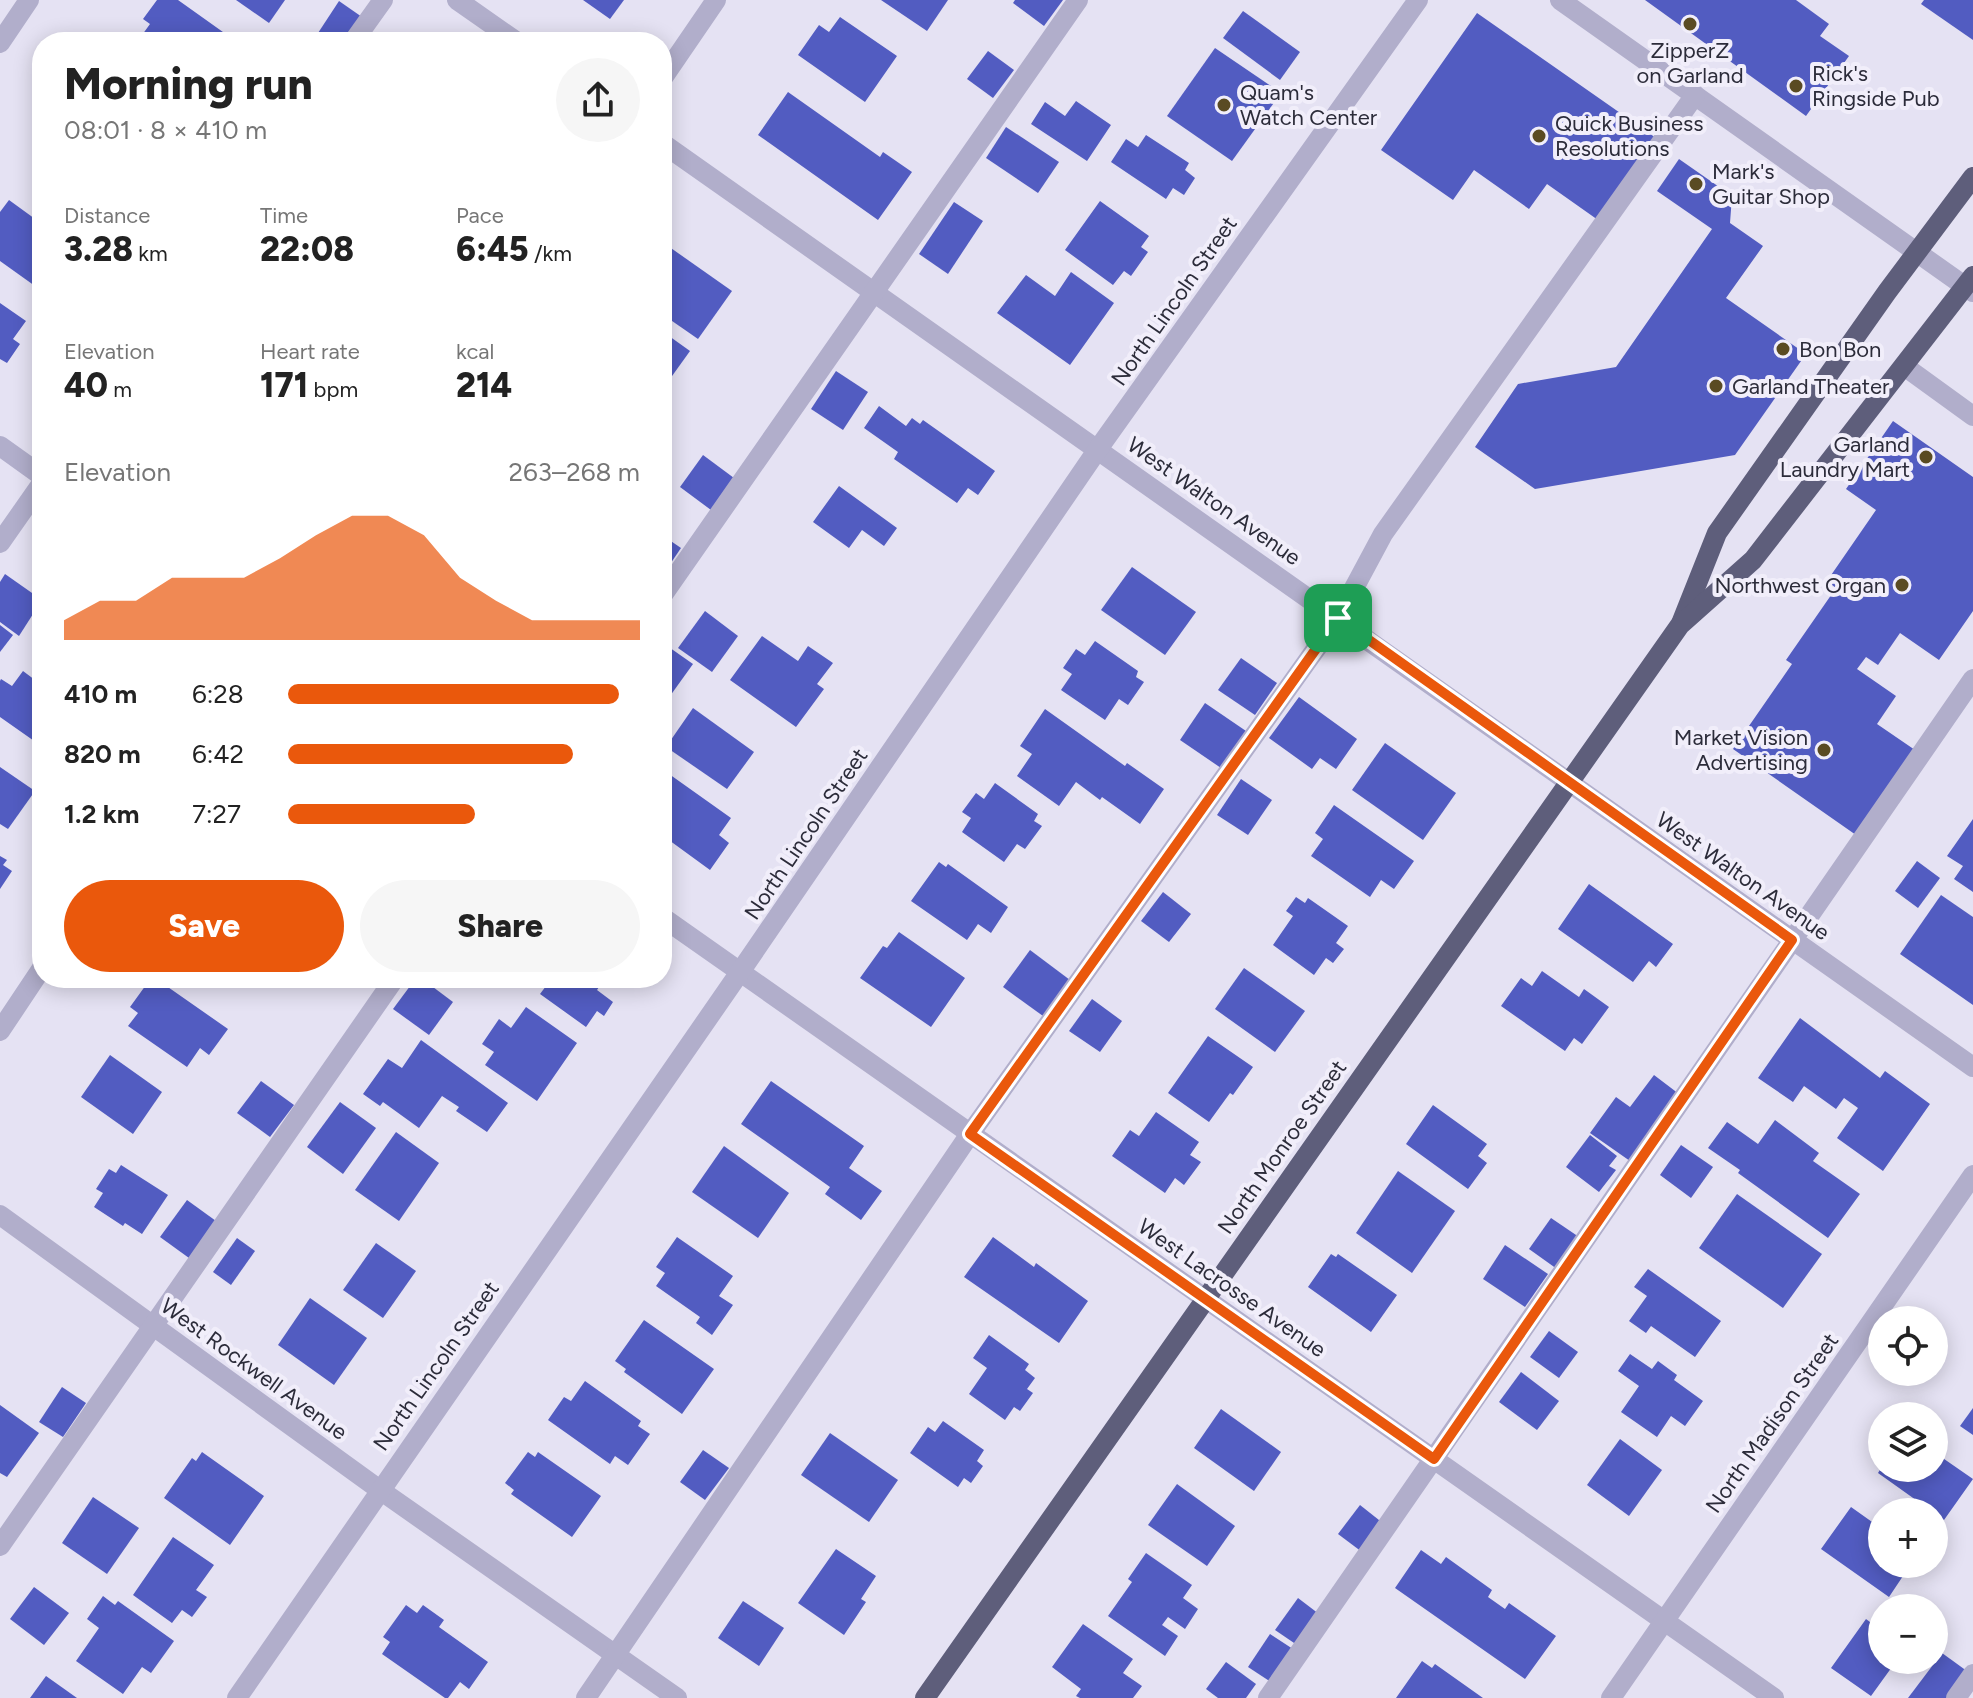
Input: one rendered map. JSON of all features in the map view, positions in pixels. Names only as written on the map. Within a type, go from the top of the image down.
[{"type":"main road","name":"North Monroe Street","points":[[1680,625],[1717,533],[1916,252],[1973,177]]},
{"type":"main road","name":"North Monroe Street","points":[[925,1698],[1680,625],[1753,560],[1970,285]]},
{"type":"street","points":[[0,43],[29,0]]},
{"type":"street","points":[[360,32],[383,0]]},
{"type":"street","points":[[457,0],[503,32]]},
{"type":"street","points":[[672,64],[716,0]]},
{"type":"street","points":[[672,582],[1078,0]]},
{"type":"street","name":"North Lincoln Street","points":[[237,1698],[1098,449],[1418,0]]},
{"type":"street","points":[[1560,0],[1916,252],[1970,285]]},
{"type":"street","points":[[586,1698],[970,1134],[1338,618],[1383,534],[1695,95]]},
{"type":"street","name":"West Walton Avenue","points":[[672,150],[1973,1067]]},
{"type":"street","points":[[1904,366],[1973,416]]},
{"type":"street","points":[[0,446],[32,469]]},
{"type":"street","points":[[0,543],[32,497]]},
{"type":"street","points":[[1268,1698],[1973,679]]},
{"type":"street","name":"West Lacrosse Avenue","points":[[672,924],[1774,1698]]},
{"type":"street","points":[[0,1031],[32,983]]},
{"type":"street","points":[[0,1546],[388,988]]},
{"type":"street","name":"North Madison Street","points":[[1611,1698],[1973,1175]]},
{"type":"street","name":"West Rockwell Avenue","points":[[0,1215],[380,1490],[677,1698]]},
{"type":"street","points":[[1956,1698],[1973,1674]]},
{"type":"building","points":[[157,0],[178,0],[223,32],[144,32],[150,24],[143,19]]},
{"type":"building","points":[[236,0],[285,0],[269,23]]},
{"type":"building","points":[[583,0],[624,0],[610,19]]},
{"type":"building","points":[[881,0],[948,0],[927,31]]},
{"type":"building","points":[[1015,0],[1063,0],[1044,26],[1013,3]]},
{"type":"building","name":"Rick's Ringside Pub","points":[[1645,0],[1796,0],[1829,24],[1820,36],[1849,56],[1806,116]]},
{"type":"building","points":[[1924,0],[1973,0],[1973,40],[1921,4]]},
{"type":"building","points":[[339,1],[362,17],[352,32],[319,32]]},
{"type":"building","points":[[1243,11],[1300,52],[1280,80],[1223,38]]},
{"type":"building","points":[[1477,13],[1656,138],[1598,220],[1547,184],[1529,209],[1474,170],[1453,200],[1381,150]]},
{"type":"building","points":[[840,17],[897,56],[865,102],[798,55],[819,25],[829,32]]},
{"type":"building","name":"Quam's Watch Center","points":[[1215,48],[1281,93],[1232,161],[1167,116]]},
{"type":"building","points":[[988,51],[1014,70],[993,98],[967,79]]},
{"type":"building","points":[[788,92],[880,157],[883,152],[912,172],[878,220],[758,135]]},
{"type":"building","points":[[1076,101],[1111,125],[1087,161],[1031,124],[1045,102],[1065,116]]},
{"type":"building","points":[[1006,127],[1059,162],[1038,193],[986,158]]},
{"type":"building","points":[[1146,135],[1189,163],[1185,170],[1195,178],[1184,195],[1173,188],[1166,199],[1111,162],[1126,139],[1138,147]]},
{"type":"building","points":[[1679,159],[1732,196],[1730,223],[1763,246],[1726,298],[1806,354],[1735,455],[1535,489],[1475,447],[1518,384],[1616,367],[1712,229],[1657,191]]},
{"type":"building","points":[[9,200],[32,217],[32,284],[0,261],[0,212]]},
{"type":"building","points":[[1100,201],[1149,236],[1141,247],[1148,252],[1131,276],[1124,271],[1113,285],[1065,250]]},
{"type":"building","points":[[954,202],[983,221],[948,274],[919,254]]},
{"type":"building","points":[[672,249],[732,291],[698,339],[672,321]]},
{"type":"building","points":[[1071,272],[1114,303],[1070,365],[997,313],[1026,275],[1055,296]]},
{"type":"building","points":[[0,303],[26,321],[13,339],[20,344],[7,363],[0,359]]},
{"type":"building","points":[[672,338],[690,351],[672,376]]},
{"type":"building","points":[[836,371],[868,392],[843,430],[811,409]]},
{"type":"building","points":[[879,406],[906,426],[912,418],[920,424],[923,420],[995,471],[978,495],[968,488],[957,503],[894,459],[898,452],[864,428]]},
{"type":"building","points":[[1893,421],[1973,477],[1973,611],[1939,660],[1900,633],[1878,665],[1866,657],[1857,669],[1896,696],[1877,724],[1915,750],[1856,835],[1733,749],[1792,664],[1786,660],[1836,588],[1827,581],[1876,510],[1846,489]]},
{"type":"building","points":[[703,455],[734,478],[711,510],[680,487]]},
{"type":"building","points":[[839,486],[897,528],[884,546],[862,530],[849,548],[813,522]]},
{"type":"building","points":[[672,542],[681,548],[672,561]]},
{"type":"building","points":[[1132,567],[1196,612],[1165,655],[1101,610]]},
{"type":"building","points":[[5,574],[32,593],[32,616],[19,636],[0,622],[0,582]]},
{"type":"building","points":[[705,611],[738,636],[712,672],[678,648]]},
{"type":"building","points":[[0,625],[13,635],[0,652]]},
{"type":"building","points":[[762,636],[798,661],[808,646],[833,663],[817,684],[824,689],[796,727],[730,680]]},
{"type":"building","points":[[1095,641],[1138,671],[1136,677],[1144,682],[1128,705],[1119,699],[1105,720],[1061,690],[1072,674],[1063,668],[1076,649],[1085,655]]},
{"type":"building","points":[[672,649],[693,664],[672,693]]},
{"type":"building","points":[[1241,658],[1277,683],[1255,715],[1218,690]]},
{"type":"building","points":[[23,671],[32,678],[32,739],[0,717],[1,679],[12,686]]},
{"type":"building","points":[[1299,697],[1357,739],[1336,769],[1320,758],[1312,769],[1269,738]]},
{"type":"building","points":[[1205,703],[1246,731],[1221,768],[1180,740]]},
{"type":"building","points":[[693,708],[754,752],[727,789],[672,751],[672,738]]},
{"type":"building","points":[[1045,709],[1125,766],[1127,763],[1164,789],[1140,824],[1076,782],[1059,806],[1017,776],[1032,754],[1020,746]]},
{"type":"building","points":[[1385,743],[1456,793],[1423,840],[1352,790]]},
{"type":"building","points":[[0,767],[32,789],[32,795],[8,829],[0,824]]},
{"type":"building","points":[[672,776],[731,818],[719,835],[729,843],[710,870],[672,842]]},
{"type":"building","points":[[1241,779],[1272,800],[1248,835],[1217,815]]},
{"type":"building","points":[[995,783],[1038,814],[1034,821],[1042,826],[1025,849],[1017,844],[1004,862],[962,832],[971,818],[962,812],[976,793],[984,799]]},
{"type":"building","points":[[1334,805],[1414,861],[1394,889],[1381,880],[1370,897],[1311,856],[1323,839],[1315,833]]},
{"type":"building","points":[[1973,819],[1973,892],[1954,879],[1963,866],[1947,856]]},
{"type":"building","points":[[0,856],[7,860],[3,865],[12,871],[0,889]]},
{"type":"building","points":[[1917,861],[1940,878],[1918,908],[1895,891]]},
{"type":"building","points":[[939,862],[946,867],[948,864],[1008,907],[991,933],[978,924],[967,940],[911,901]]},
{"type":"building","points":[[1589,884],[1673,944],[1656,967],[1649,961],[1633,982],[1558,929]]},
{"type":"building","points":[[1163,892],[1191,914],[1169,942],[1141,921]]},
{"type":"building","points":[[1941,895],[1973,917],[1973,1005],[1900,954]]},
{"type":"building","points":[[1296,897],[1305,903],[1308,898],[1348,926],[1336,943],[1344,949],[1333,963],[1326,958],[1314,975],[1273,945],[1293,916],[1286,911]]},
{"type":"building","points":[[899,932],[965,978],[931,1027],[860,978],[883,946],[887,948]]},
{"type":"building","points":[[1030,950],[1070,980],[1043,1016],[1003,987]]},
{"type":"building","points":[[1244,968],[1305,1011],[1275,1052],[1215,1009]]},
{"type":"building","points":[[1542,971],[1579,997],[1584,989],[1609,1007],[1582,1044],[1574,1038],[1565,1051],[1501,1006],[1521,978],[1532,986]]},
{"type":"building","points":[[144,988],[169,988],[228,1029],[209,1055],[200,1048],[187,1067],[128,1026],[138,1013],[130,1007]]},
{"type":"building","points":[[409,988],[434,988],[453,1002],[429,1035],[393,1009]]},
{"type":"building","points":[[544,988],[598,988],[613,1002],[604,1016],[597,1011],[586,1027],[540,994]]},
{"type":"building","points":[[1092,999],[1122,1021],[1100,1052],[1069,1031]]},
{"type":"building","points":[[526,1007],[577,1043],[537,1101],[485,1065],[494,1052],[482,1044],[499,1019],[511,1028]]},
{"type":"building","points":[[1800,1018],[1880,1078],[1885,1071],[1930,1104],[1883,1171],[1837,1138],[1858,1108],[1844,1098],[1836,1109],[1804,1086],[1793,1102],[1758,1078]]},
{"type":"building","points":[[1208,1036],[1253,1067],[1209,1122],[1168,1093]]},
{"type":"building","points":[[421,1040],[508,1103],[487,1132],[456,1111],[459,1107],[442,1096],[419,1128],[383,1102],[380,1106],[363,1094],[388,1059],[402,1068]]},
{"type":"building","points":[[110,1055],[162,1092],[133,1134],[81,1097]]},
{"type":"building","points":[[1654,1075],[1679,1094],[1630,1161],[1590,1133],[1616,1097],[1630,1107]]},
{"type":"building","points":[[261,1081],[294,1105],[270,1137],[237,1113]]},
{"type":"building","points":[[771,1081],[864,1146],[849,1168],[882,1191],[861,1220],[825,1194],[830,1187],[741,1124]]},
{"type":"building","points":[[340,1102],[376,1128],[343,1174],[307,1147]]},
{"type":"building","points":[[1433,1105],[1487,1144],[1478,1156],[1487,1163],[1468,1189],[1406,1144]]},
{"type":"building","points":[[1156,1112],[1199,1142],[1190,1155],[1201,1162],[1184,1185],[1175,1178],[1165,1193],[1112,1156],[1130,1130],[1139,1136]]},
{"type":"building","points":[[1775,1120],[1819,1153],[1813,1161],[1860,1194],[1828,1238],[1708,1148],[1727,1122],[1758,1144]]},
{"type":"building","points":[[396,1132],[439,1163],[399,1221],[355,1190]]},
{"type":"building","points":[[1590,1135],[1617,1156],[1609,1166],[1616,1170],[1599,1192],[1566,1167]]},
{"type":"building","points":[[1681,1145],[1713,1167],[1691,1198],[1660,1175]]},
{"type":"building","points":[[724,1146],[789,1193],[758,1238],[692,1192]]},
{"type":"building","points":[[121,1165],[168,1195],[142,1234],[94,1207],[103,1193],[96,1189],[109,1169],[116,1173]]},
{"type":"building","points":[[1398,1171],[1455,1211],[1412,1273],[1356,1233]]},
{"type":"building","points":[[1737,1194],[1822,1254],[1783,1308],[1699,1248]]},
{"type":"building","points":[[187,1200],[216,1221],[189,1258],[160,1237]]},
{"type":"building","points":[[1551,1218],[1579,1237],[1557,1269],[1529,1249]]},
{"type":"building","points":[[677,1237],[733,1276],[719,1296],[733,1305],[712,1335],[696,1323],[700,1317],[656,1286],[665,1273],[656,1267]]},
{"type":"building","points":[[993,1237],[1034,1267],[1036,1263],[1088,1301],[1059,1343],[964,1277]]},
{"type":"building","points":[[237,1238],[255,1251],[231,1285],[213,1272]]},
{"type":"building","points":[[376,1243],[416,1271],[383,1318],[343,1290]]},
{"type":"building","points":[[1505,1245],[1548,1274],[1525,1307],[1483,1279]]},
{"type":"building","points":[[1331,1254],[1336,1257],[1338,1254],[1397,1295],[1371,1332],[1308,1287]]},
{"type":"building","points":[[1648,1269],[1721,1321],[1695,1357],[1651,1326],[1646,1333],[1629,1321],[1647,1296],[1634,1287]]},
{"type":"building","points":[[310,1298],[367,1338],[334,1385],[278,1345]]},
{"type":"building","points":[[644,1320],[714,1369],[682,1414],[624,1372],[626,1369],[615,1361]]},
{"type":"building","points":[[1549,1331],[1578,1352],[1559,1378],[1530,1357]]},
{"type":"building","points":[[989,1335],[1029,1364],[1025,1370],[1035,1378],[1027,1389],[1033,1393],[1020,1411],[1014,1407],[1005,1420],[969,1394],[987,1368],[973,1358]]},
{"type":"building","points":[[1630,1354],[1652,1369],[1658,1361],[1677,1375],[1674,1380],[1703,1401],[1685,1426],[1671,1416],[1657,1437],[1621,1412],[1639,1386],[1618,1371]]},
{"type":"building","points":[[1521,1372],[1559,1401],[1537,1430],[1499,1402]]},
{"type":"building","points":[[585,1381],[641,1421],[638,1426],[650,1434],[628,1465],[615,1456],[610,1464],[548,1420],[564,1397],[571,1401]]},
{"type":"building","points":[[62,1387],[86,1403],[63,1437],[39,1422]]},
{"type":"building","points":[[0,1405],[39,1433],[7,1477],[0,1473]]},
{"type":"building","points":[[1973,1408],[1973,1435],[1960,1426]]},
{"type":"building","points":[[1221,1409],[1281,1452],[1254,1491],[1194,1448]]},
{"type":"building","points":[[943,1421],[984,1450],[977,1461],[983,1466],[971,1483],[964,1478],[958,1487],[910,1453],[928,1427],[935,1432]]},
{"type":"building","points":[[830,1433],[898,1480],[869,1522],[801,1475]]},
{"type":"building","points":[[1620,1439],[1662,1470],[1629,1516],[1587,1485]]},
{"type":"building","points":[[703,1450],[729,1468],[705,1500],[680,1482]]},
{"type":"building","points":[[202,1452],[264,1496],[230,1545],[164,1498],[192,1458],[196,1461]]},
{"type":"building","points":[[528,1452],[535,1457],[538,1452],[601,1496],[572,1537],[511,1494],[514,1490],[505,1483]]},
{"type":"building","points":[[1948,1462],[1973,1479],[1948,1514],[1948,1498],[1913,1498],[1891,1482],[1948,1482]]},
{"type":"building","points":[[1177,1484],[1235,1526],[1207,1566],[1148,1525]]},
{"type":"building","points":[[93,1497],[139,1528],[107,1574],[62,1543]]},
{"type":"building","points":[[1360,1505],[1384,1524],[1362,1552],[1338,1534]]},
{"type":"building","points":[[1851,1507],[1868,1519],[1868,1578],[1902,1578],[1891,1594],[1885,1594],[1821,1549]]},
{"type":"building","points":[[173,1537],[214,1565],[196,1590],[207,1597],[192,1617],[182,1610],[172,1623],[133,1595]]},
{"type":"building","points":[[836,1549],[876,1576],[861,1599],[866,1602],[844,1635],[798,1603]]},
{"type":"building","points":[[1421,1550],[1441,1564],[1446,1557],[1492,1590],[1488,1597],[1505,1609],[1509,1603],[1556,1636],[1525,1679],[1395,1588]]},
{"type":"building","points":[[1146,1553],[1192,1585],[1183,1598],[1198,1609],[1185,1629],[1168,1617],[1162,1625],[1178,1636],[1165,1656],[1108,1616],[1132,1582],[1128,1579]]},
{"type":"building","points":[[34,1587],[69,1613],[44,1645],[10,1619]]},
{"type":"building","points":[[103,1596],[115,1605],[118,1601],[174,1641],[151,1673],[142,1667],[123,1694],[76,1661],[99,1628],[87,1619]]},
{"type":"building","points":[[1298,1598],[1319,1614],[1297,1645],[1275,1630]]},
{"type":"building","points":[[743,1601],[784,1628],[759,1666],[718,1638]]},
{"type":"building","points":[[406,1605],[417,1613],[423,1605],[444,1620],[439,1627],[488,1662],[469,1689],[460,1682],[445,1698],[382,1654],[390,1642],[383,1637]]},
{"type":"building","points":[[1866,1619],[1868,1674],[1887,1674],[1871,1696],[1831,1668]]},
{"type":"building","points":[[1083,1624],[1133,1659],[1123,1673],[1142,1686],[1133,1698],[1080,1698],[1076,1696],[1081,1689],[1052,1667]]},
{"type":"building","points":[[1270,1634],[1296,1651],[1274,1684],[1248,1667]]},
{"type":"building","points":[[1948,1657],[1971,1674],[1953,1698],[1908,1698],[1926,1674],[1948,1674]]},
{"type":"building","points":[[1422,1661],[1432,1668],[1435,1664],[1483,1698],[1396,1698]]},
{"type":"building","points":[[1226,1662],[1256,1684],[1246,1698],[1218,1698],[1206,1689]]},
{"type":"building","points":[[46,1676],[77,1698],[30,1698]]},
{"type":"place","name":"ZipperZ on Garland","points":[[1690,24]]},
{"type":"place","name":"Rick's Ringside Pub","points":[[1796,86]]},
{"type":"place","name":"Quam's Watch Center","points":[[1224,105]]},
{"type":"place","name":"Quick Business Resolutions","points":[[1539,136]]},
{"type":"place","name":"Mark's Guitar Shop","points":[[1696,184]]},
{"type":"place","name":"Bon Bon","points":[[1783,349]]},
{"type":"place","name":"Garland Theater","points":[[1716,386]]},
{"type":"place","name":"Garland Laundry Mart","points":[[1926,457]]},
{"type":"place","name":"Northwest Organ","points":[[1902,585]]},
{"type":"place","name":"Market Vision Advertising","points":[[1824,750]]},
{"type":"route","points":[[1338,618],[1792,940],[1434,1459],[970,1134],[1338,618]]}]
